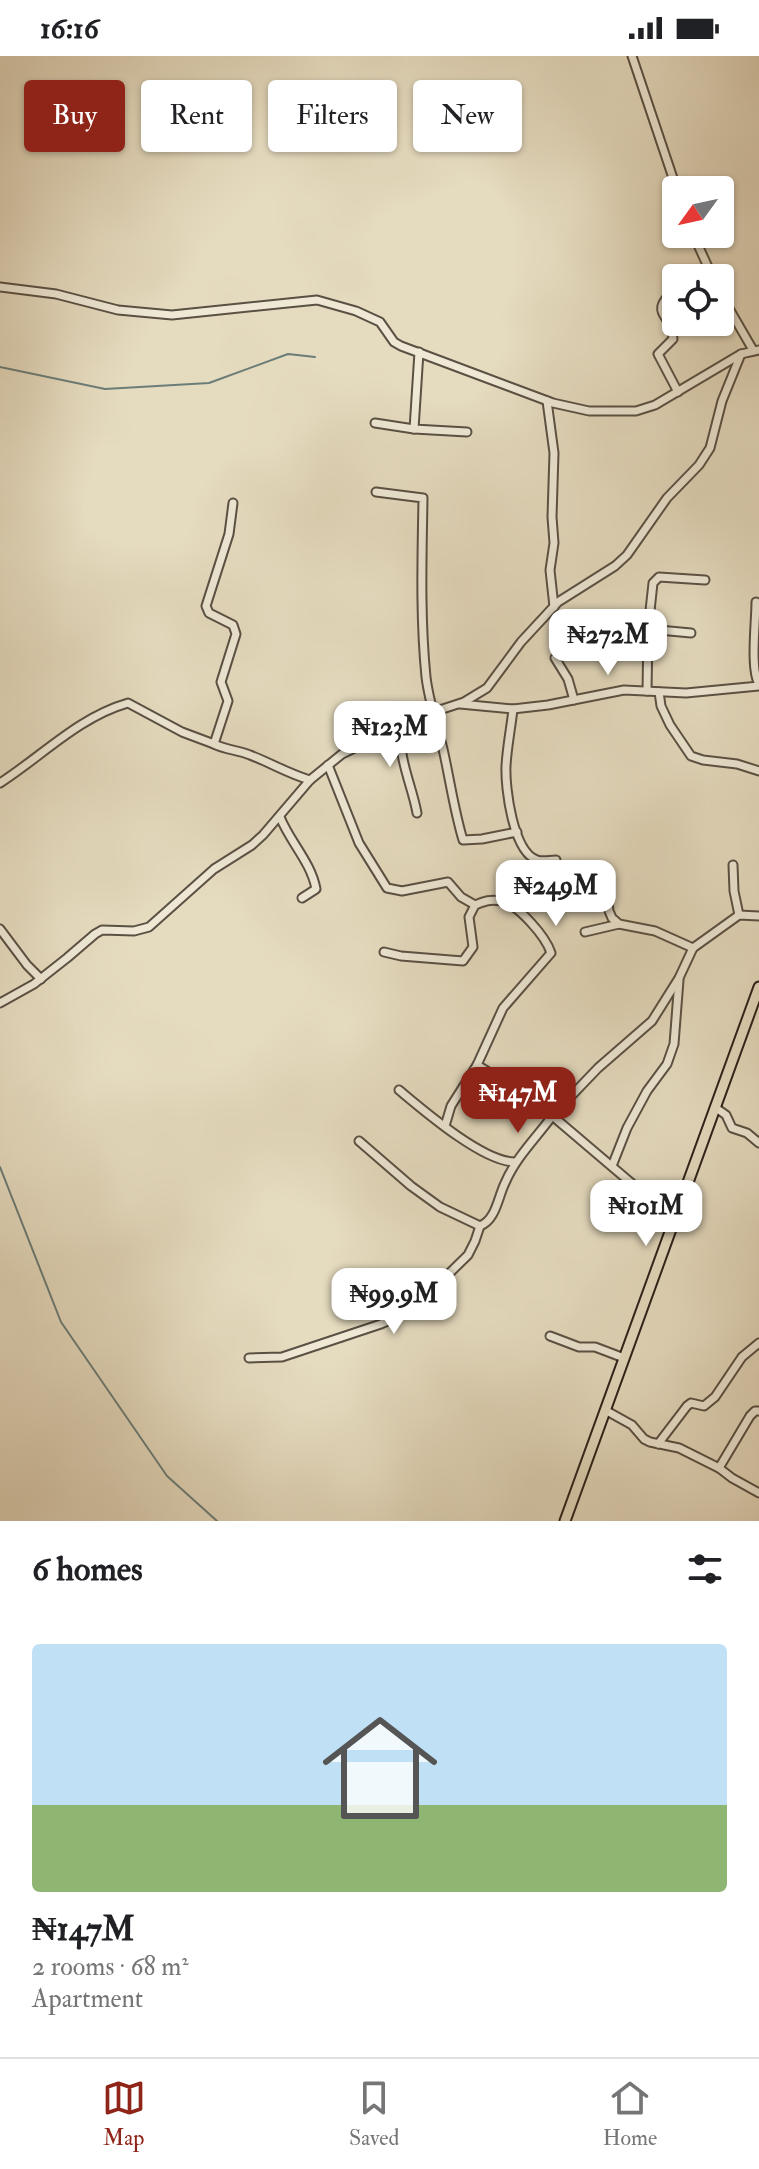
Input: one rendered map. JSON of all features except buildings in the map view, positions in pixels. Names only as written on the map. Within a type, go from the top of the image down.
[{"type":"main road","points":[[565,1521],[759,987]]},
{"type":"street","points":[[632,56],[672,176]]},
{"type":"street","points":[[0,287],[56,294],[118,310],[172,315],[317,300],[356,311],[380,322],[394,342],[547,401],[589,411],[636,411],[655,405],[741,354],[756,350],[734,315]]},
{"type":"street","points":[[674,336],[658,354],[678,392]]},
{"type":"street","points":[[414,429],[419,352]]},
{"type":"street","points":[[0,1003],[41,979],[102,930],[134,931],[149,927],[214,869],[252,845],[310,780],[356,746],[473,698],[487,688],[521,642],[554,607],[567,595],[620,561],[667,498],[699,465],[710,448],[722,401],[741,354]]},
{"type":"street","points":[[547,401],[554,453],[554,543],[550,570],[554,607]]},
{"type":"street","points":[[375,423],[467,432]]},
{"type":"street","points":[[376,492],[423,498],[421,593],[427,681],[453,807],[463,840],[517,832]]},
{"type":"street","points":[[214,744],[228,701],[221,682],[236,634],[233,625],[209,613],[206,606],[229,534],[233,503]]},
{"type":"street","points":[[647,691],[648,629],[653,583],[659,577],[705,580]]},
{"type":"street","points":[[756,602],[754,663],[755,680],[759,685]]},
{"type":"street","points":[[648,629],[691,633]]},
{"type":"street","points":[[555,658],[568,679],[574,700]]},
{"type":"street","points":[[458,704],[513,709],[624,690],[686,693],[759,685]]},
{"type":"street","points":[[659,692],[661,706],[670,725],[691,756],[759,771]]},
{"type":"street","points":[[0,783],[79,725],[110,708],[128,703],[182,732],[223,749],[256,757],[310,780]]},
{"type":"street","points":[[513,709],[506,780],[517,832],[523,849],[529,855],[536,860],[556,860]]},
{"type":"street","points":[[402,725],[404,759],[417,813]]},
{"type":"street","points":[[328,765],[359,843],[387,888],[402,891],[448,882],[461,897],[475,905]]},
{"type":"street","points":[[280,817],[286,833],[314,878],[316,889],[302,898]]},
{"type":"street","points":[[733,865],[739,915]]},
{"type":"street","points":[[605,881],[609,911],[619,924]]},
{"type":"street","points":[[384,952],[463,961],[473,947],[469,917],[475,905],[488,900],[512,904],[548,944],[551,953],[503,1008],[477,1065],[451,1106],[445,1126]]},
{"type":"street","points":[[249,1358],[282,1357],[381,1324],[420,1302],[468,1255],[480,1226],[492,1216],[515,1162],[553,1115],[598,1068],[652,1021],[679,978],[693,948],[739,915],[759,916]]},
{"type":"street","points":[[585,932],[619,924],[655,931],[693,948]]},
{"type":"street","points":[[0,929],[41,979]]},
{"type":"street","points":[[612,1166],[627,1128],[647,1091],[667,1064],[674,1044],[679,978]]},
{"type":"street","points":[[477,1065],[553,1115],[643,1193],[677,1214]]},
{"type":"street","points":[[399,1090],[425,1113],[492,1156],[515,1162]]},
{"type":"street","points":[[716,1108],[726,1115],[732,1128],[747,1133],[759,1143]]},
{"type":"street","points":[[359,1141],[440,1207],[480,1226]]},
{"type":"street","points":[[550,1336],[624,1358]]},
{"type":"street","points":[[658,1444],[687,1406],[691,1403],[704,1406],[715,1397],[742,1357],[759,1343]]},
{"type":"street","points":[[719,1468],[757,1411],[759,1401]]},
{"type":"street","points":[[605,1410],[632,1425],[644,1439],[679,1448],[759,1493]]},
{"type":"waterway","points":[[0,367],[105,389],[209,383],[288,354],[315,357]]},
{"type":"waterway","points":[[0,1167],[61,1322],[167,1476],[217,1521]]}]
